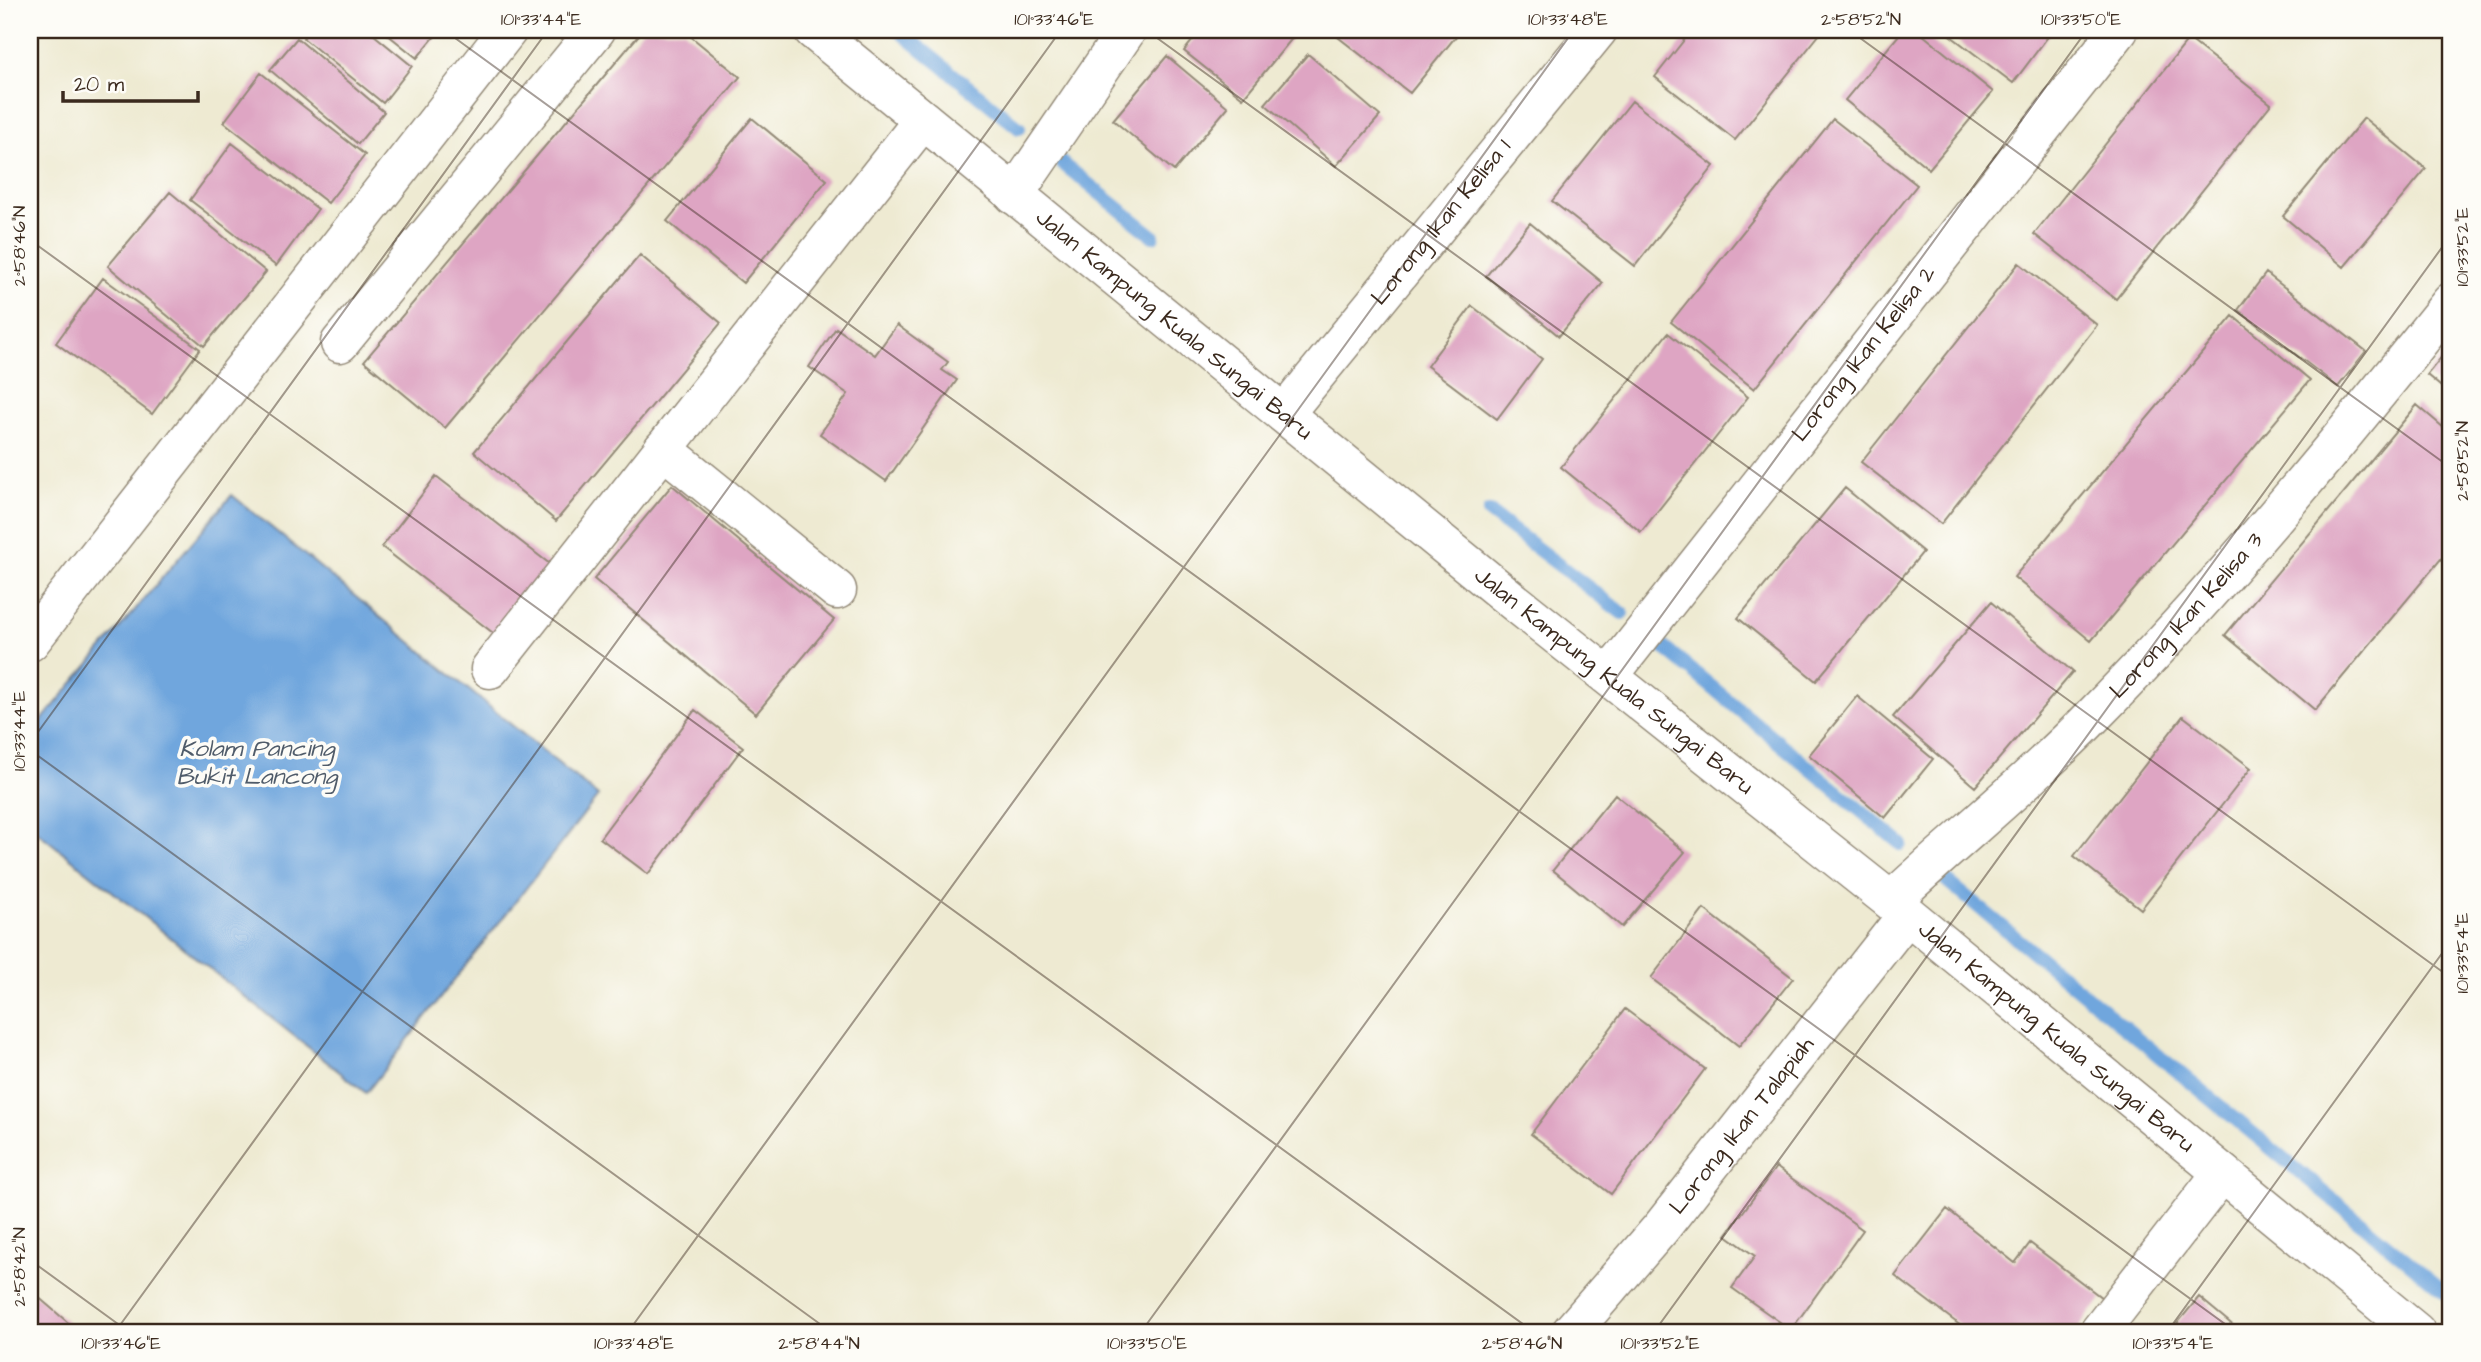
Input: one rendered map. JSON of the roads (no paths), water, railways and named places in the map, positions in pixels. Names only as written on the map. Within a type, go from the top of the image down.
[{"type":"street","points":[[30,642],[508,30]]},
{"type":"street","points":[[340,343],[596,30]]},
{"type":"street","name":"Jalan Kampung Kuala Sungai Baru","points":[[813,30],[1284,414],[1899,908],[2416,1332]]},
{"type":"street","points":[[1014,195],[1127,30]]},
{"type":"street","name":"Lorong Ikan Kelisa 1","points":[[1284,414],[1598,30]]},
{"type":"street","name":"Lorong Ikan Kelisa 2","points":[[1609,676],[2119,30]]},
{"type":"street","points":[[490,669],[923,120]]},
{"type":"street","name":"Lorong Ikan Kelisa 3","points":[[1899,908],[2085,724],[2170,635],[2268,527],[2451,302]]},
{"type":"street","points":[[663,449],[837,590]]},
{"type":"street","name":"Lorong Ikan Talapiah","points":[[1571,1332],[1661,1228],[1899,908]]},
{"type":"street","points":[[2099,1332],[2222,1173]]},
{"type":"water","name":"Kolam Pancing Bukit Lancong","points":[[232,495],[598,796],[366,1093],[30,826],[30,734]]},
{"type":"waterway","points":[[898,30],[1019,128]]},
{"type":"waterway","points":[[1052,155],[1153,236]]},
{"type":"waterway","points":[[1489,512],[1622,613]]},
{"type":"waterway","points":[[1660,644],[1901,844]]},
{"type":"waterway","points":[[1946,880],[2451,1297]]}]
